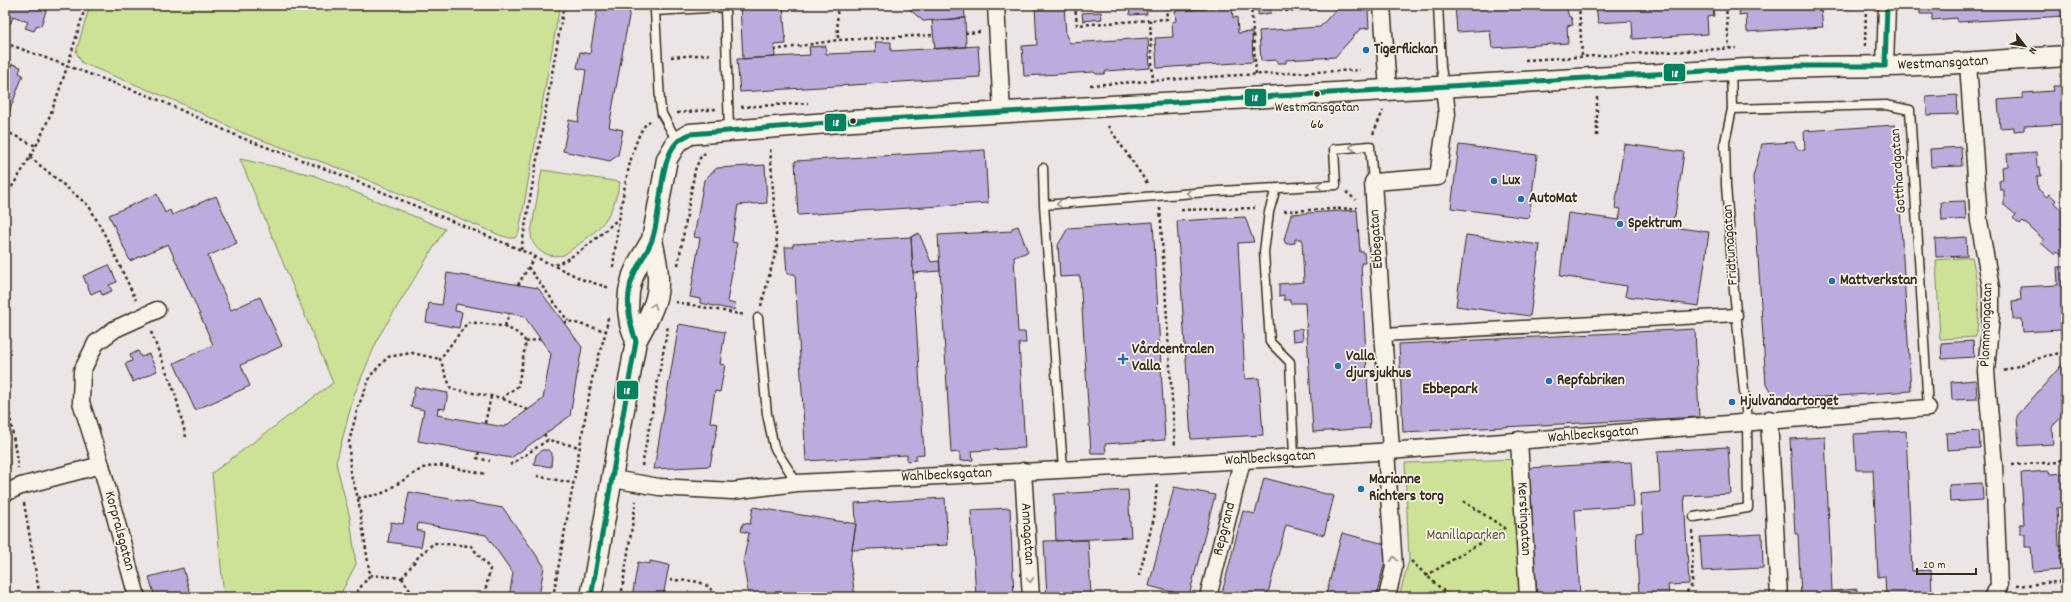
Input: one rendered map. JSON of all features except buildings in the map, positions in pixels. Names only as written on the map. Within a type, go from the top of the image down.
[{"type":"street","points":[[996,5],[1002,113]]},
{"type":"street","points":[[1382,5],[1388,89]]},
{"type":"street","points":[[1886,66],[1887,5]]},
{"type":"street","name":"Westmansgatan","points":[[684,138],[729,130],[1388,89],[1792,66],[1886,66],[1968,63],[2066,56]]},
{"type":"street","name":"Plommongatan","points":[[1968,63],[1979,221],[1991,288],[1991,316],[1986,376],[1994,466],[1996,592]]},
{"type":"street","points":[[1373,182],[1438,177],[1447,114],[1444,87]]},
{"type":"street","points":[[636,341],[630,324],[629,291],[640,260],[652,240],[667,159],[684,138]]},
{"type":"street","name":"Ebbegatan","points":[[1373,182],[1383,334],[1394,567],[1387,597]]},
{"type":"street","points":[[591,597],[613,479],[636,341],[651,316],[657,300],[660,281],[652,240]]},
{"type":"street","name":"Korpralsgatan","points":[[137,597],[101,465],[81,402],[82,371],[96,344],[115,329],[150,313]]},
{"type":"street","points":[[1383,334],[1736,315]]},
{"type":"street","name":"Wahlbecksgatan","points":[[613,479],[659,487],[732,491],[797,483],[1176,463],[1242,461],[1389,451],[1769,419],[1928,408]]},
{"type":"street","points":[[1769,419],[1779,597]]},
{"type":"street","name":"Kerstingatan","points":[[1519,440],[1528,597]]},
{"type":"street","name":"Repgränd","points":[[1208,597],[1242,461]]},
{"type":"street","points":[[5,493],[21,486],[101,465]]},
{"type":"street","name":"Annagatan","points":[[1024,471],[1031,597]]},
{"type":"lane","points":[[1438,5],[1441,67],[1444,87]]},
{"type":"lane","points":[[684,138],[662,114],[655,11],[725,7],[729,130]]},
{"type":"lane","name":"Fridtunagatan","points":[[1694,517],[1748,508],[1747,421],[1736,315],[1727,199],[1725,142],[1732,109],[1731,70]]},
{"type":"lane","name":"Gotthardgatan","points":[[1732,109],[1886,105],[1910,110],[1928,408]]},
{"type":"lane","points":[[1044,205],[1155,196],[1336,185],[1334,149],[1370,146],[1373,182]]},
{"type":"lane","points":[[1043,168],[1044,205],[1063,469]]},
{"type":"lane","points":[[1276,188],[1269,212],[1264,252],[1270,342],[1290,362],[1294,457]]},
{"type":"lane","points":[[758,318],[767,414],[774,447],[797,483]]},
{"type":"path","points":[[5,196],[30,157],[45,127],[86,5]]},
{"type":"path","points":[[521,250],[564,5]]},
{"type":"path","points":[[837,5],[838,40]]},
{"type":"path","points":[[1075,5],[1077,25],[1167,19],[1166,5]]},
{"type":"path","points":[[1251,5],[1256,74]]},
{"type":"path","points":[[1275,5],[1285,11],[1317,9],[1317,5]]},
{"type":"path","points":[[1579,5],[1582,56]]},
{"type":"path","points":[[1726,5],[1729,48]]},
{"type":"path","points":[[1865,46],[1866,5]]},
{"type":"path","points":[[1150,20],[1153,81]]},
{"type":"path","points":[[965,33],[983,32]]},
{"type":"path","points":[[774,50],[838,40],[934,35]]},
{"type":"path","points":[[5,43],[152,97],[242,138],[339,174],[536,256],[584,280],[611,288]]},
{"type":"path","points":[[657,58],[726,54]]},
{"type":"path","points":[[1597,78],[1597,137]]},
{"type":"path","points":[[1370,146],[1374,131],[1383,110]]},
{"type":"path","points":[[1108,126],[1155,196],[1160,211],[1176,463]]},
{"type":"path","points":[[5,131],[36,146]]},
{"type":"path","points":[[672,302],[758,318],[777,247],[770,145]]},
{"type":"path","points":[[30,157],[89,206],[150,313],[175,393],[186,437]]},
{"type":"path","points":[[677,271],[695,170]]},
{"type":"path","points":[[1336,185],[1359,203]]},
{"type":"path","points":[[1176,210],[1252,207],[1269,212],[1365,207]]},
{"type":"path","points":[[1152,211],[1168,210]]},
{"type":"path","points":[[555,265],[565,261],[618,218],[613,273]]},
{"type":"path","points":[[518,285],[536,256]]},
{"type":"path","points":[[528,267],[568,321],[606,331]]},
{"type":"path","points":[[610,296],[612,280]]},
{"type":"path","points":[[553,597],[572,483],[592,379],[606,331],[609,310]]},
{"type":"path","points":[[505,326],[509,314]]},
{"type":"path","points":[[564,323],[568,321]]},
{"type":"path","points":[[440,359],[468,322],[505,326],[520,333],[526,342],[518,386],[502,398]]},
{"type":"path","points":[[621,597],[639,483],[668,325]]},
{"type":"path","points":[[526,342],[540,339]]},
{"type":"path","points":[[1986,376],[2045,356],[2066,352]]},
{"type":"path","points":[[353,597],[370,575],[358,498],[350,471],[349,442],[358,407],[371,375],[388,357],[412,353],[440,359]]},
{"type":"path","points":[[440,359],[450,389],[502,398],[528,410]]},
{"type":"path","points":[[485,423],[491,397]]},
{"type":"path","points":[[544,434],[548,440]]},
{"type":"path","points":[[510,465],[548,440],[579,446]]},
{"type":"path","points":[[479,452],[477,458],[490,461]]},
{"type":"path","points":[[1994,466],[2059,462],[2066,455]]},
{"type":"path","points":[[1139,576],[1154,518],[1158,464]]},
{"type":"path","points":[[358,498],[381,494],[423,468],[438,465],[487,474]]},
{"type":"path","points":[[537,476],[572,483]]},
{"type":"path","points":[[1463,501],[1505,527]]},
{"type":"path","points":[[1682,597],[1692,585],[1694,517]]},
{"type":"path","points":[[1426,576],[1505,527],[1523,519]]},
{"type":"path","points":[[402,578],[419,556],[434,543],[470,546],[490,569],[484,597]]},
{"type":"path","points":[[1410,560],[1450,597]]},
{"type":"path","points":[[370,575],[402,578]]},
{"type":"path","points":[[402,578],[414,597]]},
{"type":"path","points":[[670,580],[700,582],[713,591],[715,597]]},
{"type":"path","points":[[1996,592],[2066,582]]},
{"type":"green space","points":[[90,5],[560,5],[519,232],[515,238],[502,236],[341,169],[243,133],[178,102],[82,63],[76,52]]},
{"type":"green space","points":[[240,159],[313,175],[445,229],[379,336],[354,395],[336,463],[350,518],[356,564],[339,597],[224,597],[212,473],[333,383]]},
{"type":"green space","points":[[542,170],[620,182],[612,208],[601,225],[564,255],[558,256],[542,252],[537,249],[532,239],[531,233]]},
{"type":"green space","points":[[1972,257],[1978,297],[1976,337],[1940,339],[1936,260]]},
{"type":"green space","points":[[5,417],[10,464],[5,473]]},
{"type":"green space","name":"Manillaparken","points":[[1519,459],[1528,597],[1399,597],[1409,560],[1405,463]]},
{"type":"transit line","name":"18","points":[[1885,66],[1887,5]]},
{"type":"transit line","name":"18","points":[[591,597],[636,341],[629,311],[628,299],[630,285],[635,271],[652,240],[666,162],[677,142],[690,134],[853,121],[1791,66],[1885,66]]},
{"type":"place","name":"Tigerflickan","points":[[1366,50]]},
{"type":"place","name":"Westmansgatan 66","points":[[1317,94]]},
{"type":"place","name":"Lux","points":[[1494,181]]},
{"type":"place","name":"AutoMat","points":[[1521,199]]},
{"type":"place","name":"Spektrum","points":[[1620,224]]},
{"type":"place","name":"Mattverkstan","points":[[1832,281]]},
{"type":"place","name":"Vårdcentralen Valla","points":[[1123,359]]},
{"type":"place","name":"Valla djursjukhus","points":[[1338,366]]},
{"type":"place","name":"Repfabriken","points":[[1549,381]]},
{"type":"place","name":"Hjulvändartorget","points":[[1732,402]]},
{"type":"place","name":"Marianne Richters torg","points":[[1361,489]]},
{"type":"district","name":"Ebbepark","points":[[1450,389]]}]
